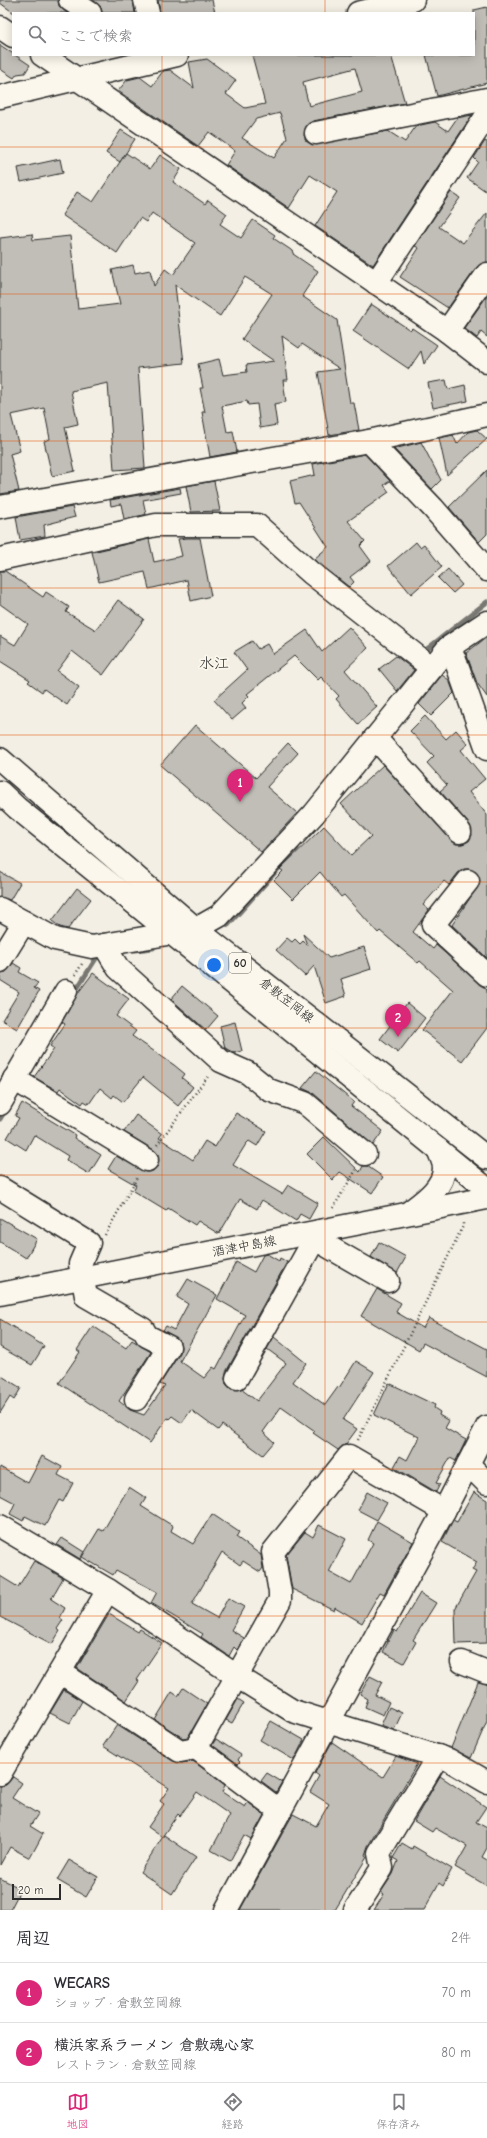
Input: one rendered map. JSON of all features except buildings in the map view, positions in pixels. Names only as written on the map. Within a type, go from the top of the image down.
[{"type":"street","points":[[70,0],[88,12]]},
{"type":"street","points":[[145,0],[148,12]]},
{"type":"street","points":[[351,0],[354,12]]},
{"type":"street","points":[[362,12],[413,0]]},
{"type":"street","points":[[0,27],[12,35]]},
{"type":"street","points":[[44,56],[376,283],[447,332],[487,362]]},
{"type":"street","points":[[0,97],[163,56]]},
{"type":"street","points":[[316,133],[487,99]]},
{"type":"street","points":[[376,283],[486,119]]},
{"type":"street","points":[[447,332],[487,274]]},
{"type":"street","points":[[0,507],[369,441],[487,415]]},
{"type":"street","points":[[369,441],[433,508],[487,570]]},
{"type":"street","points":[[0,559],[156,525],[257,525],[311,573],[432,668]]},
{"type":"street","points":[[0,909],[55,939],[98,946],[170,932],[196,929],[219,916],[314,814],[448,648],[487,622]]},
{"type":"street","points":[[448,648],[455,659],[487,749]]},
{"type":"street","points":[[375,738],[460,832]]},
{"type":"street","name":"倉敷笠岡線","points":[[0,759],[196,929],[487,1158]]},
{"type":"street","name":"倉敷笠岡線","points":[[0,792],[487,1189]]},
{"type":"street","points":[[468,881],[433,925],[487,975]]},
{"type":"street","points":[[0,961],[24,922]]},
{"type":"street","points":[[98,946],[118,968],[221,1061],[248,1073],[268,1090],[305,1103],[365,1154]]},
{"type":"street","points":[[0,1104],[66,991]]},
{"type":"street","points":[[14,1079],[147,1160]]},
{"type":"street","points":[[407,1214],[419,1205],[442,1181],[444,1166],[438,1149]]},
{"type":"street","points":[[0,1188],[89,1243],[80,1264],[86,1296],[144,1329],[147,1336],[169,1347],[136,1399]]},
{"type":"street","name":"酒津中島線","points":[[0,1294],[317,1235],[407,1214],[487,1198]]},
{"type":"street","points":[[238,1378],[317,1235],[388,1281]]},
{"type":"street","points":[[226,1910],[444,1511],[487,1427]]},
{"type":"street","points":[[196,1748],[238,1677],[280,1600],[280,1592],[272,1552],[349,1456],[444,1511]]},
{"type":"street","points":[[468,1464],[487,1483]]},
{"type":"street","points":[[0,1526],[108,1590],[238,1677],[293,1711],[449,1760],[487,1782]]},
{"type":"street","points":[[0,1774],[108,1590]]},
{"type":"street","points":[[462,1662],[487,1672]]},
{"type":"street","points":[[60,1672],[180,1751],[196,1748],[280,1811]]},
{"type":"street","points":[[355,1910],[382,1868],[379,1853],[438,1756]]},
{"type":"path","points":[[66,991],[98,946]]},
{"type":"path","points":[[317,1235],[365,1154]]},
{"type":"path","points":[[349,1456],[369,1420],[463,1226],[464,1202]]},
{"type":"waterway","points":[[422,653],[487,602]]},
{"type":"waterway","points":[[228,925],[297,848]]},
{"type":"waterway","points":[[135,950],[153,948]]},
{"type":"waterway","points":[[73,995],[97,957]]},
{"type":"waterway","points":[[0,1119],[6,1109]]},
{"type":"place","name":"WECARS","points":[[240,802]]},
{"type":"place","name":"横浜家系ラーメン 倉敷魂心家","points":[[398,1037]]},
{"type":"district","name":"水江","points":[[214,663]]}]
